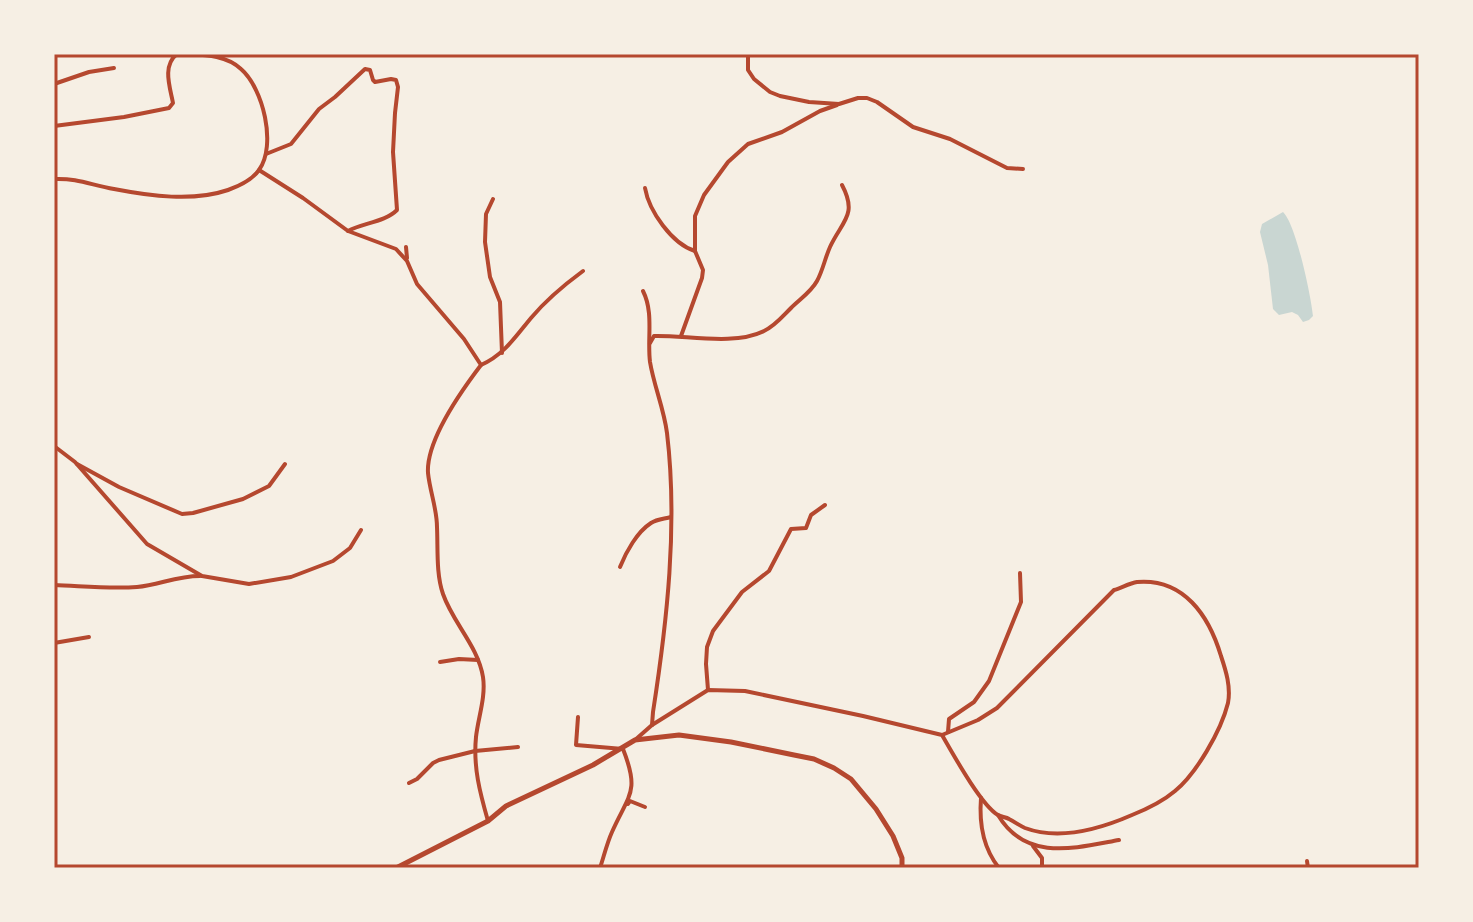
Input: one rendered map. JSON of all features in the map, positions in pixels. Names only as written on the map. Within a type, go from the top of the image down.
[{"type":"main road","points":[[396,868],[488,821],[506,806],[557,784],[635,740],[679,735],[814,759],[834,768],[851,779],[876,809],[893,836],[902,858],[902,868]]},
{"type":"street","points":[[54,126],[169,108],[173,103],[168,63],[177,54]]},
{"type":"street","points":[[54,179],[77,179],[112,189],[152,195],[190,196],[214,194],[242,185],[259,170],[266,154],[265,117],[259,95],[250,79],[226,59],[189,54]]},
{"type":"street","points":[[748,54],[748,70],[770,92],[809,102],[839,104]]},
{"type":"street","points":[[54,84],[89,72],[114,68]]},
{"type":"street","points":[[266,154],[291,144],[319,109],[365,69],[370,70],[375,82],[396,80],[393,152],[397,210],[393,215],[348,231]]},
{"type":"street","points":[[681,336],[703,270],[695,251],[695,216],[704,195],[728,162],[748,144],[782,132],[820,111],[867,98],[913,127],[950,139],[1007,168],[1023,169]]},
{"type":"street","points":[[259,170],[348,231],[396,249],[407,261],[417,284],[464,339],[481,365]]},
{"type":"street","points":[[650,344],[654,336],[728,338],[754,335],[778,322],[812,289],[822,272],[829,249],[849,212],[849,202],[842,185]]},
{"type":"street","points":[[645,188],[662,225],[681,245],[695,251]]},
{"type":"street","points":[[493,199],[486,214],[485,242],[490,277],[500,302],[502,353]]},
{"type":"street","points":[[406,247],[407,261]]},
{"type":"street","points":[[488,821],[476,775],[475,751],[483,677],[478,660],[451,613],[440,583],[437,513],[428,466],[449,410],[481,365],[502,353],[544,303],[583,271]]},
{"type":"street","points":[[643,291],[650,313],[650,361],[667,430],[671,517],[666,626],[652,725]]},
{"type":"street","points":[[54,446],[119,487],[182,514],[243,499],[269,486],[285,464]]},
{"type":"street","points":[[75,462],[147,544],[202,576]]},
{"type":"street","points":[[708,690],[707,647],[713,631],[742,592],[769,571],[791,529],[806,528],[811,515],[825,505]]},
{"type":"street","points":[[620,567],[643,530],[651,523],[671,517]]},
{"type":"street","points":[[54,585],[139,587],[178,576],[202,576],[249,584],[291,577],[333,561],[350,548],[361,530]]},
{"type":"street","points":[[948,732],[949,719],[974,702],[998,662],[1021,602],[1020,573]]},
{"type":"street","points":[[635,740],[652,725],[708,690],[745,691],[942,735],[997,708],[1114,590],[1136,582],[1159,584],[1184,594],[1200,610],[1217,642],[1228,679],[1228,699],[1217,731],[1198,764],[1175,791],[1150,807],[1084,831],[1051,833],[1027,828],[998,815]]},
{"type":"street","points":[[54,643],[89,637]]},
{"type":"street","points":[[440,662],[478,660]]},
{"type":"street","points":[[578,717],[576,745],[623,749],[632,786],[626,806]]},
{"type":"street","points":[[942,735],[981,798],[1010,831],[1031,844],[1042,858],[1042,868]]},
{"type":"street","points":[[409,783],[439,760],[475,751],[518,747]]},
{"type":"street","points":[[981,798],[979,815],[982,828],[989,853],[999,868]]},
{"type":"street","points":[[600,868],[612,832],[626,806],[630,801],[645,807]]},
{"type":"street","points":[[1031,844],[1072,849],[1119,840]]},
{"type":"street","points":[[1307,861],[1308,868]]},
{"type":"shaded area","points":[[1283,212],[1298,245],[1309,293],[1313,316],[1303,322],[1292,312],[1279,315],[1273,309],[1260,232],[1262,224]]}]
